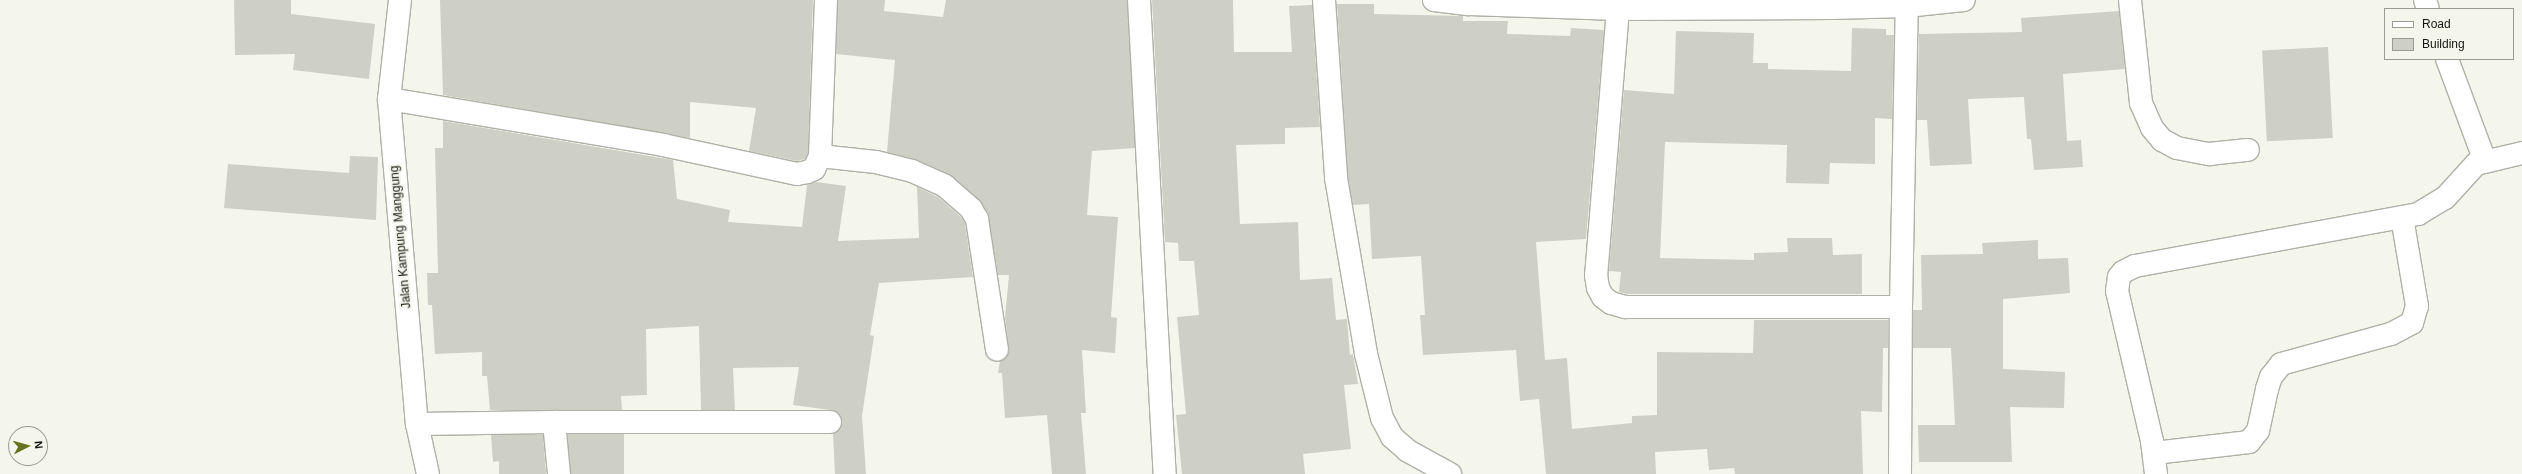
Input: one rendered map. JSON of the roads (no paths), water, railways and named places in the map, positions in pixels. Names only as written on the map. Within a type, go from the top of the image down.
[{"type":"street","name":"Jalan Kampung Manggung","points":[[400,0],[389,99],[417,424],[428,474]]},
{"type":"street","points":[[389,99],[663,145],[797,174],[814,169],[820,156],[826,0]]},
{"type":"street","points":[[1139,0],[1165,474]]},
{"type":"street","points":[[1324,0],[1336,178],[1366,354],[1382,418],[1392,437],[1408,451],[1450,474]]},
{"type":"street","points":[[1441,1],[1618,9],[1907,6],[1937,1],[1964,0]]},
{"type":"street","points":[[2130,0],[2141,103],[2152,128],[2162,140],[2177,148],[2209,154],[2248,150]]},
{"type":"street","points":[[1900,474],[1901,307],[1907,6]]},
{"type":"street","points":[[1618,9],[1596,275],[1598,288],[1603,297],[1611,303],[1624,307],[1901,307]]},
{"type":"street","points":[[2447,60],[2485,160]]},
{"type":"street","points":[[2402,217],[2417,306],[2412,323],[2391,334],[2281,364],[2271,377],[2267,388],[2258,431],[2249,442],[2155,464],[2117,291],[2120,277],[2123,272],[2135,266],[2402,217],[2431,207],[2445,198],[2476,164],[2485,160],[2522,153]]},
{"type":"street","points":[[820,156],[876,162],[912,171],[945,186],[972,209],[977,219],[997,349]]},
{"type":"street","points":[[554,422],[559,474]]},
{"type":"street","points":[[417,424],[554,422],[830,422]]}]
